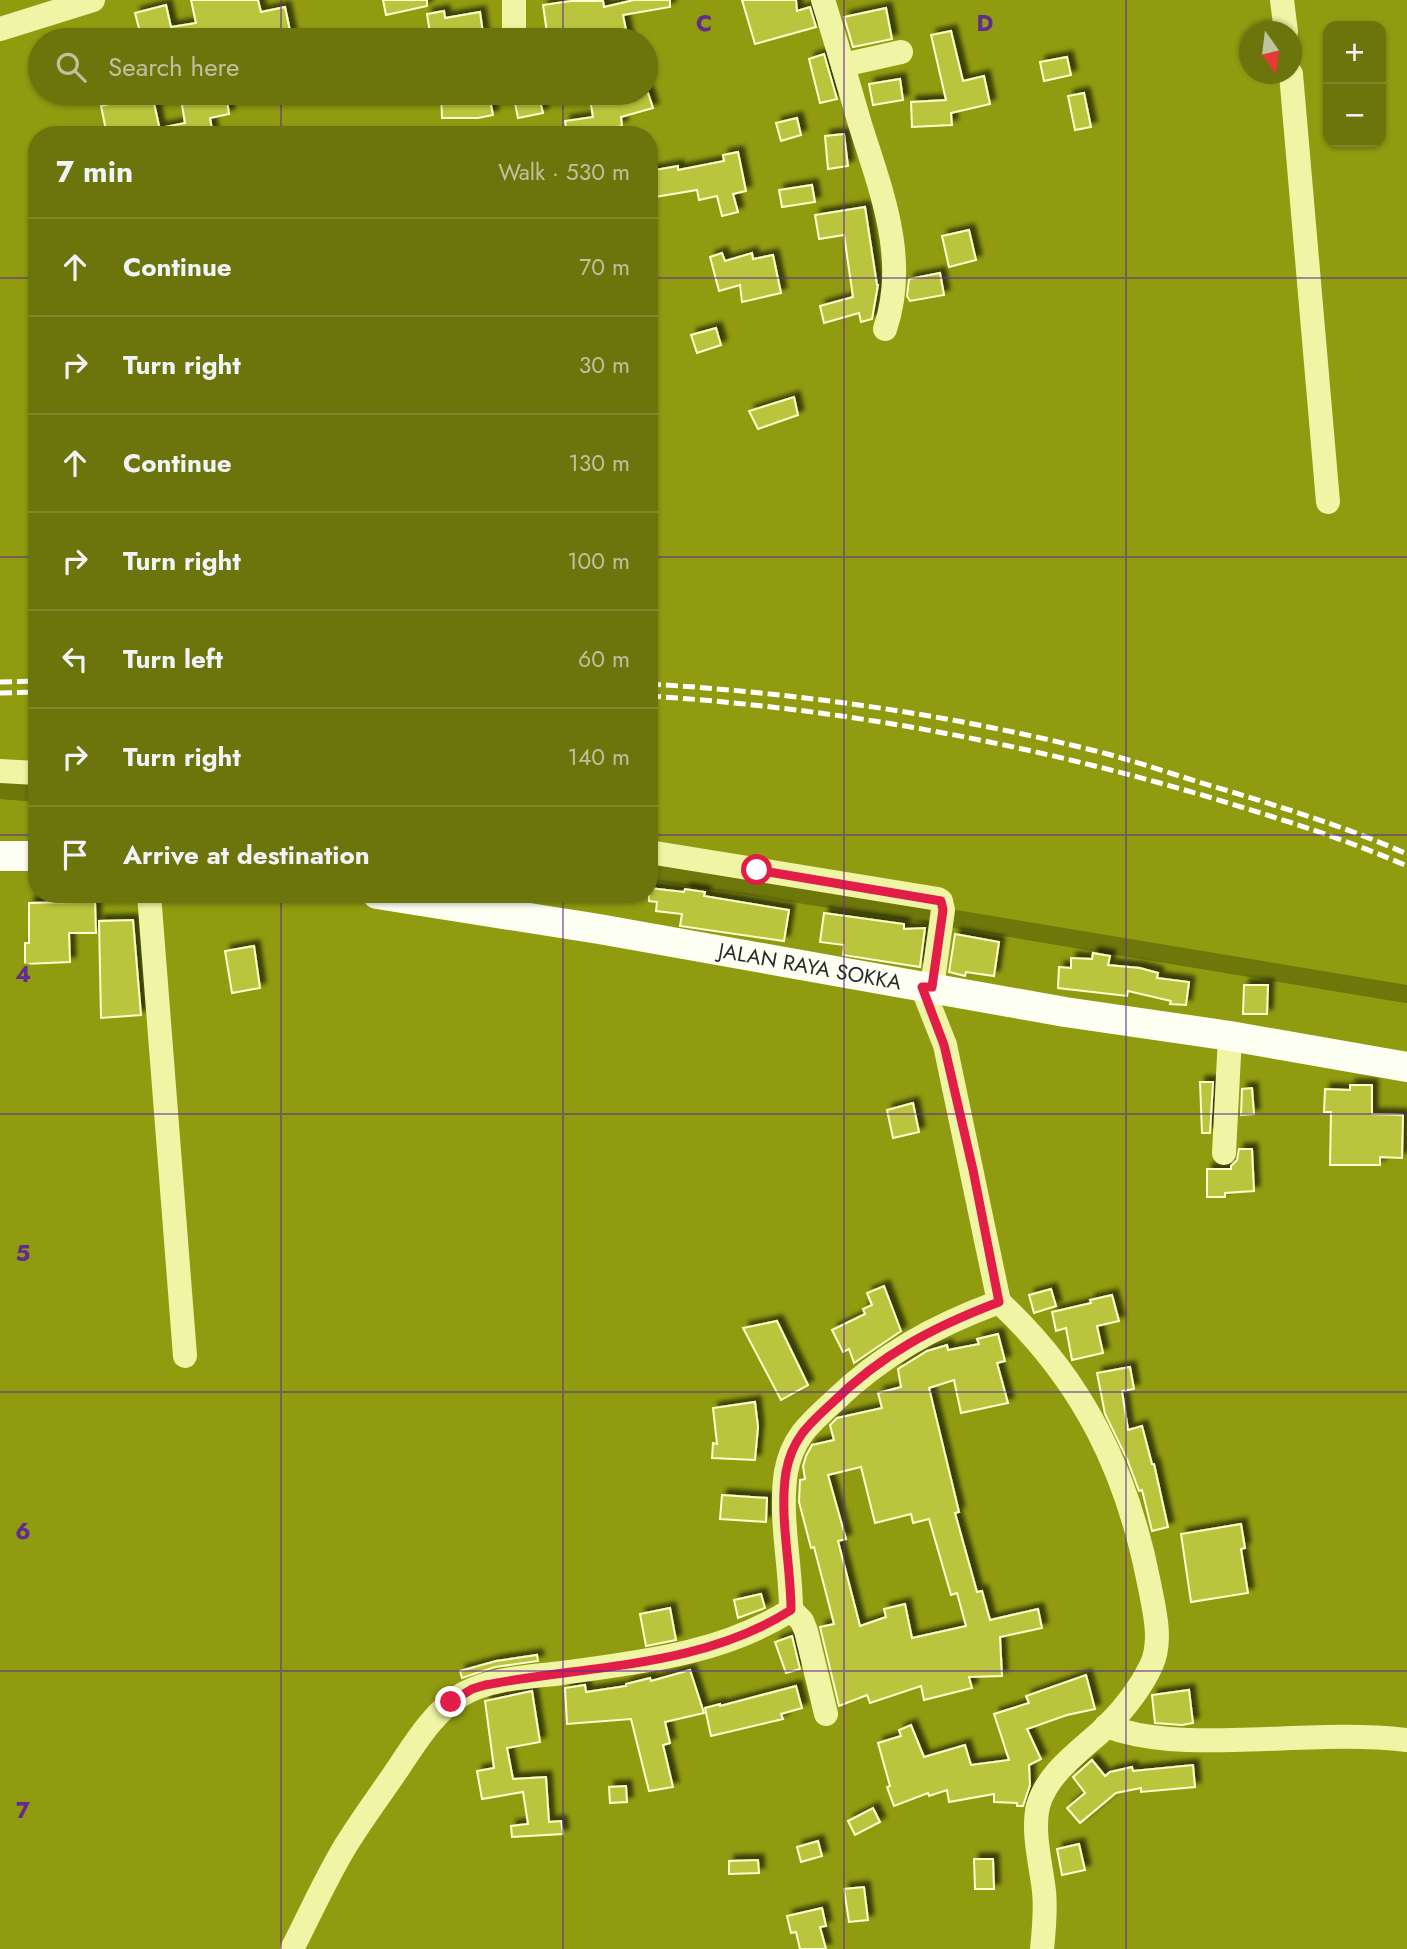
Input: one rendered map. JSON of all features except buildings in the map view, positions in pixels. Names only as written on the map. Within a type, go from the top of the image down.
[{"type":"main road","points":[[0,856],[28,856]]},
{"type":"main road","name":"JALAN RAYA SOKKA","points":[[434,903],[599,929],[1065,1012],[1230,1036],[1407,1067]]},
{"type":"street","points":[[0,29],[49,7],[93,0]]},
{"type":"street","points":[[514,0],[514,28]]},
{"type":"street","points":[[823,0],[891,230],[894,297],[885,329]]},
{"type":"street","points":[[1282,0],[1285,21]]},
{"type":"street","points":[[843,65],[901,52]]},
{"type":"street","points":[[1292,84],[1328,502]]},
{"type":"street","points":[[0,771],[28,773]]},
{"type":"street","points":[[658,853],[941,901],[943,910],[938,942],[927,987],[944,1045],[973,1170],[999,1302],[1024,1325],[1087,1409],[1115,1463],[1146,1568],[1157,1642],[1152,1664],[1127,1704],[1058,1772],[1046,1788],[1038,1806],[1039,1852],[1044,1893],[1042,1949]]},
{"type":"street","points":[[150,903],[185,1356]]},
{"type":"street","points":[[1224,1153],[1230,1036]]},
{"type":"street","points":[[826,1714],[806,1632],[802,1621],[791,1610],[783,1499],[792,1448],[804,1429],[879,1362],[904,1345],[999,1302]]},
{"type":"street","points":[[292,1949],[345,1847],[371,1805],[415,1742],[451,1702],[461,1695],[485,1685],[514,1679],[654,1661],[701,1650],[764,1626],[791,1610]]},
{"type":"street","points":[[1106,1727],[1130,1735],[1199,1740],[1407,1740]]},
{"type":"waterway","points":[[0,790],[28,792]]},
{"type":"waterway","points":[[658,872],[1407,994]]},
{"type":"railway","points":[[0,682],[28,681]]},
{"type":"railway","points":[[658,685],[820,700],[933,717],[1045,739],[1114,756],[1286,809],[1407,854]]},
{"type":"railway","points":[[0,693],[28,692]]},
{"type":"railway","points":[[658,697],[789,709],[859,719],[928,730],[1066,759],[1254,811],[1331,836],[1407,866]]},
{"type":"route","points":[[451,1702],[472,1689],[485,1685],[654,1661],[701,1650],[764,1626],[791,1610],[783,1499],[792,1448],[804,1429],[847,1388],[904,1345],[999,1302],[958,1100],[944,1045],[922,987],[932,987],[943,910],[941,901],[757,870]]}]
